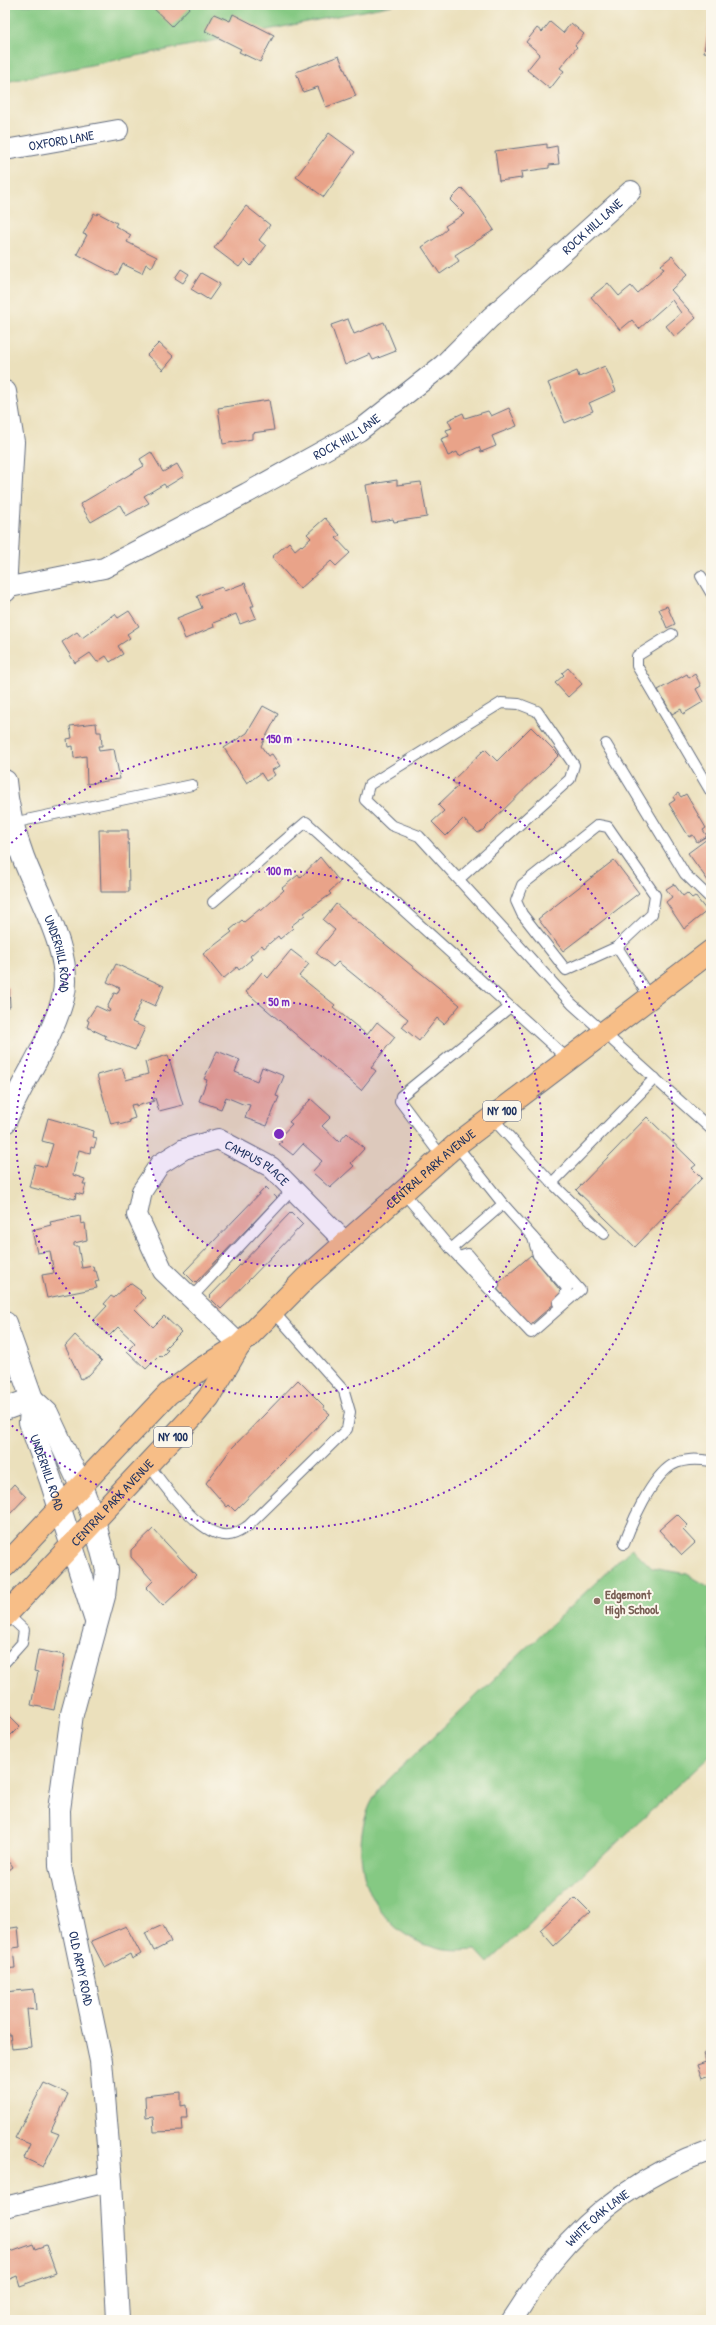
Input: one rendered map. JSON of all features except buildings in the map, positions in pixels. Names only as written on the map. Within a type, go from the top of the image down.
[{"type":"main road","name":"CENTRAL PARK AVENUE","points":[[6,1615],[209,1397],[240,1345],[272,1310],[345,1242],[449,1151],[711,951]]},
{"type":"main road","name":"CENTRAL PARK AVENUE","points":[[5,1566],[168,1394],[201,1369],[240,1345]]},
{"type":"street","name":"OXFORD LANE","points":[[5,150],[118,130]]},
{"type":"street","name":"ROCK HILL LANE","points":[[5,589],[104,568],[247,493],[359,431],[443,365],[490,318],[631,191]]},
{"type":"street","points":[[5,392],[13,442],[5,589]]},
{"type":"street","name":"UNDERHILL ROAD","points":[[5,781],[12,824],[24,859],[50,917],[65,969],[63,997],[48,1036],[5,1122]]},
{"type":"street","name":"CAMPUS PLACE","points":[[240,1345],[163,1271],[137,1216],[142,1191],[160,1164],[184,1149],[218,1138],[270,1167],[345,1242]]},
{"type":"street","name":"UNDERHILL ROAD","points":[[5,1323],[32,1399],[30,1422],[72,1544]]},
{"type":"street","points":[[5,1408],[32,1399]]},
{"type":"street","name":"UNDERHILL ROAD","points":[[32,1399],[47,1413],[81,1486]]},
{"type":"street","name":"OLD ARMY ROAD","points":[[81,1486],[94,1520],[107,1570],[104,1596],[72,1714],[59,1810],[60,1866],[101,2061],[111,2181],[118,2320]]},
{"type":"street","points":[[72,1544],[96,1621]]},
{"type":"street","name":"WHITE OAK LANE","points":[[512,2320],[552,2262],[600,2214],[649,2177],[674,2164],[711,2150]]},
{"type":"street","points":[[5,2207],[111,2181]]},
{"type":"lane","points":[[701,576],[711,593]]},
{"type":"lane","points":[[672,634],[637,656],[637,666],[711,792]]},
{"type":"lane","points":[[459,879],[570,779],[574,765],[537,711],[519,704],[501,703],[369,785],[365,800],[391,825],[420,836],[572,1004],[711,1129]]},
{"type":"lane","points":[[606,744],[685,874],[711,899]]},
{"type":"lane","points":[[12,824],[192,785]]},
{"type":"lane","points":[[213,902],[306,822],[569,1060]]},
{"type":"lane","points":[[598,826],[608,827],[655,895],[652,914],[617,947],[566,970],[522,914],[516,901],[522,884],[598,826]]},
{"type":"lane","points":[[617,947],[650,998]]},
{"type":"lane","points":[[402,1191],[451,1249],[531,1333],[580,1290],[503,1204],[400,1101],[401,1096],[510,1007]]},
{"type":"lane","points":[[552,1183],[655,1078]]},
{"type":"lane","points":[[492,1118],[552,1183],[604,1234]]},
{"type":"lane","points":[[191,1298],[292,1189]]},
{"type":"lane","points":[[451,1249],[503,1204]]},
{"type":"lane","points":[[148,1464],[187,1513],[215,1533],[229,1535],[248,1526],[347,1429],[350,1412],[344,1391],[272,1310]]},
{"type":"lane","points":[[624,1544],[630,1527],[652,1486],[672,1465],[696,1458],[711,1461]]},
{"type":"lane","points":[[5,1662],[22,1643],[24,1630],[6,1615]]},
{"type":"green space","points":[[5,5],[393,5],[5,82]]},
{"type":"green space","points":[[632,1548],[652,1568],[687,1574],[711,1588],[711,1755],[488,1963],[476,1950],[444,1950],[412,1939],[395,1927],[381,1911],[370,1893],[364,1873],[361,1852],[362,1831],[368,1810],[375,1795],[393,1775]]},
{"type":"place","name":"Edgemont High School","points":[[597,1601]]}]
